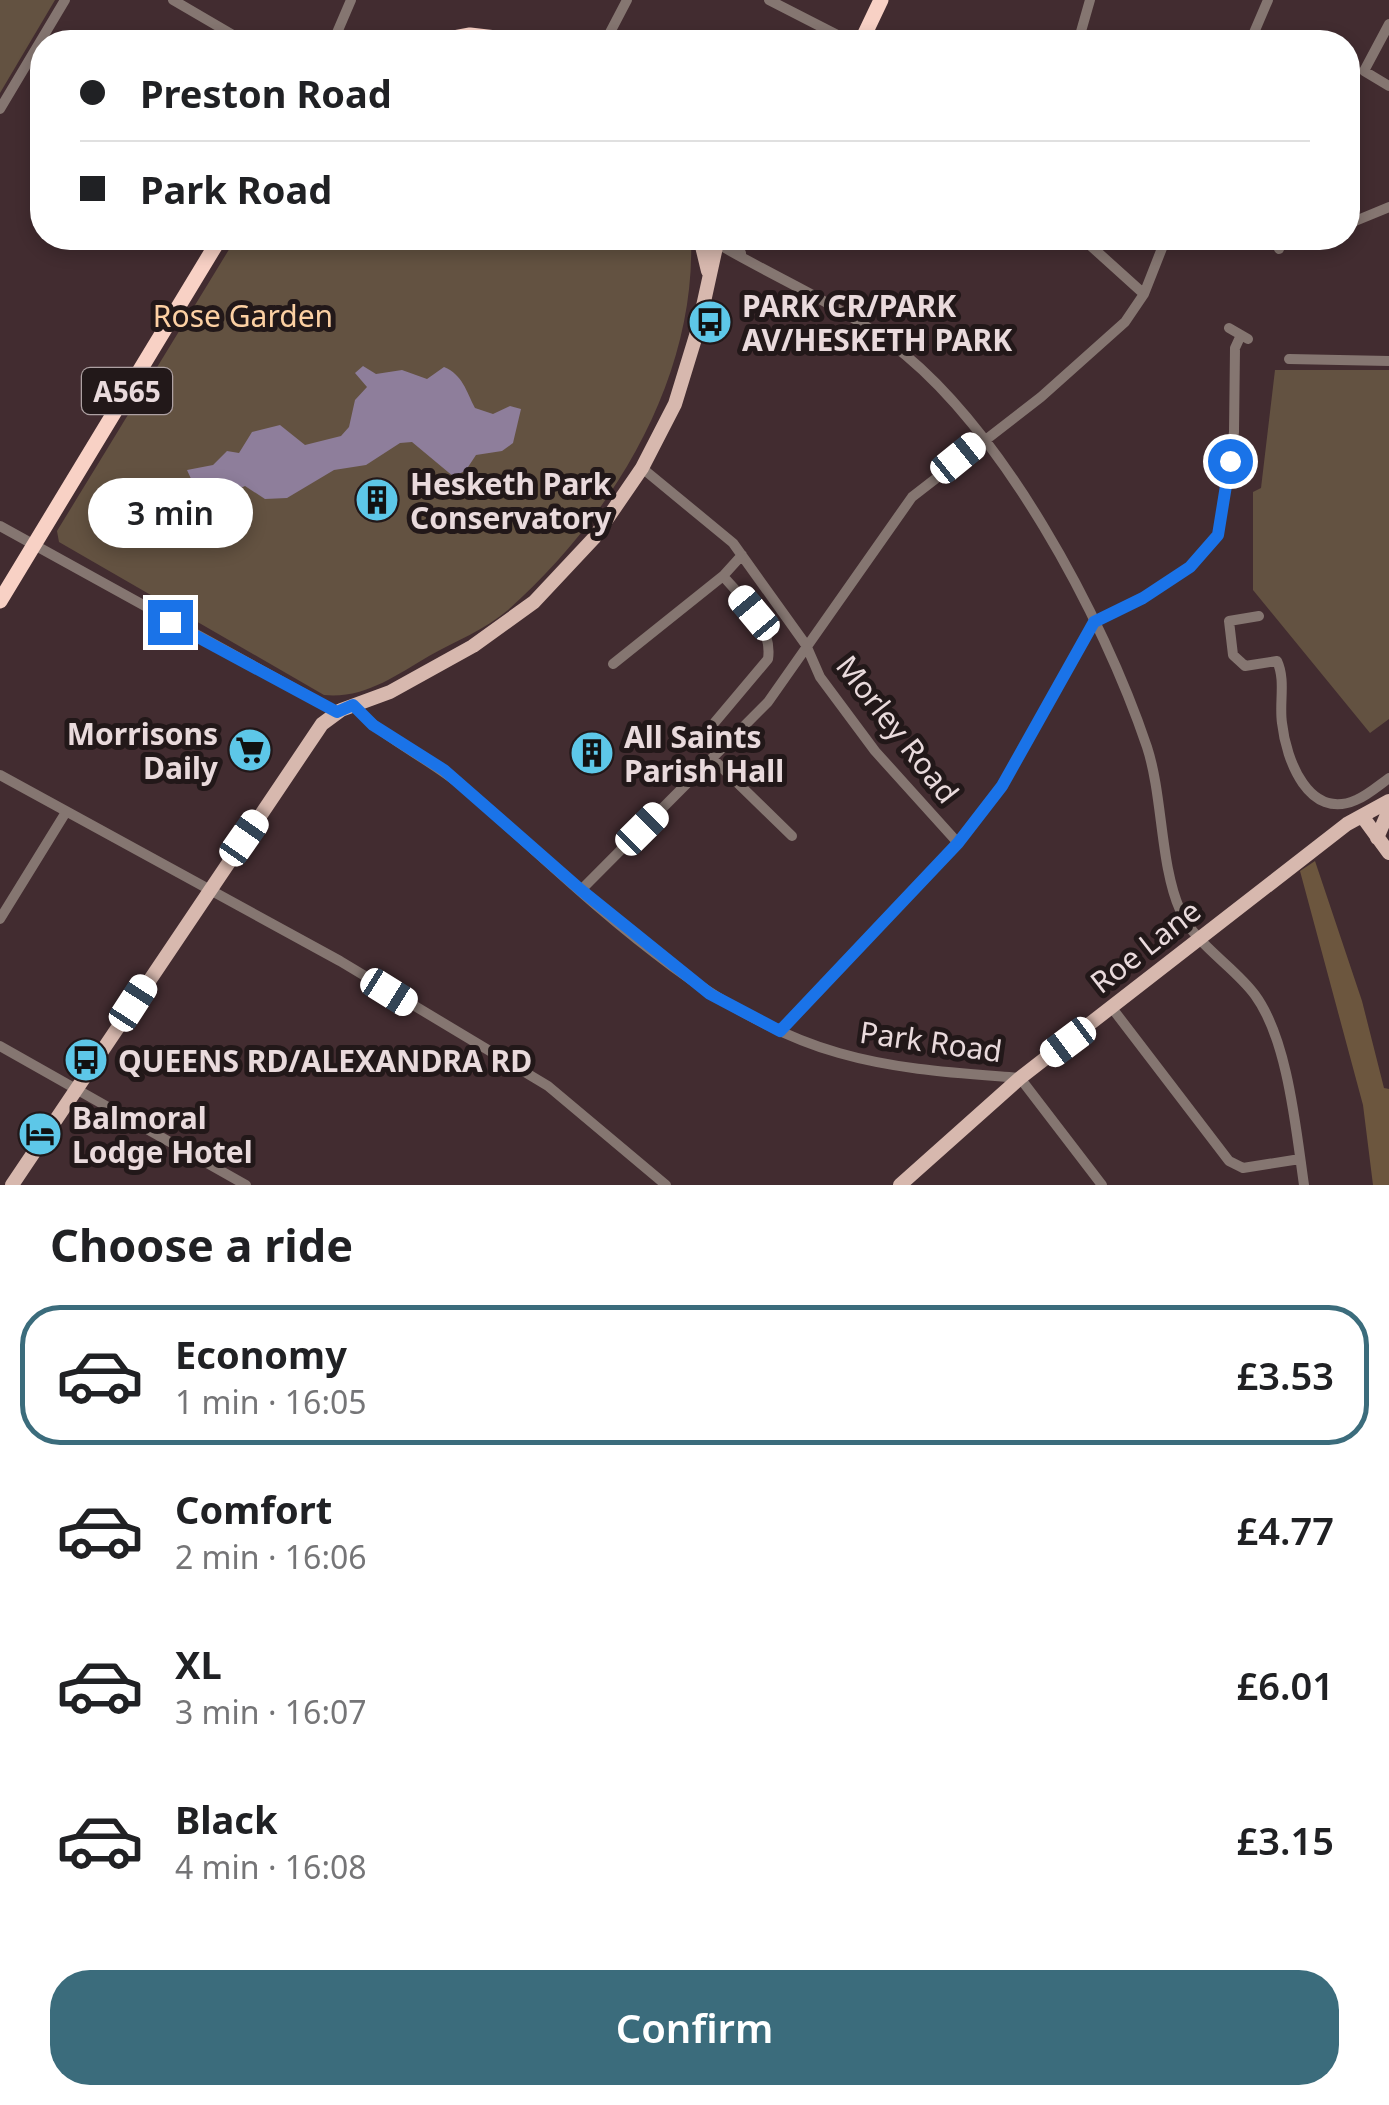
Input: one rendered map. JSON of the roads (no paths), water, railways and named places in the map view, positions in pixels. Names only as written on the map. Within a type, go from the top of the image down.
[{"type":"highway","points":[[866,30],[881,0]]},
{"type":"highway","name":"A565","points":[[0,601],[213,250]]},
{"type":"main road","points":[[703,250],[708,271]]},
{"type":"main road","points":[[12,1185],[314,733],[337,712],[390,692],[473,646],[534,602],[594,538],[642,468],[676,404],[698,329],[713,250]]},
{"type":"main road","name":"Roe Lane","points":[[908,1182],[1020,1078],[1200,937],[1362,816],[1389,801]]},
{"type":"main road","points":[[1377,838],[1389,810]]},
{"type":"main road","points":[[1362,816],[1389,853]]},
{"type":"street","points":[[47,30],[65,0]]},
{"type":"street","points":[[174,0],[225,30]]},
{"type":"street","points":[[339,30],[351,0]]},
{"type":"street","points":[[611,30],[627,0]]},
{"type":"street","points":[[769,0],[828,30]]},
{"type":"street","points":[[1081,30],[1090,0]]},
{"type":"street","points":[[1255,30],[1268,0]]},
{"type":"street","points":[[1389,24],[1364,72],[1389,86]]},
{"type":"street","points":[[0,110],[30,59]]},
{"type":"street","points":[[1360,219],[1389,207]]},
{"type":"street","points":[[731,250],[890,343],[919,367],[982,440],[1042,527],[1094,622],[1149,754],[1179,910],[1255,995],[1268,1018],[1304,1185]]},
{"type":"street","points":[[1095,250],[1144,294]]},
{"type":"street","points":[[581,890],[768,702],[912,496],[1100,346],[1144,294],[1161,250]]},
{"type":"street","points":[[780,1031],[958,843],[1002,786],[1094,622],[1143,598],[1190,567],[1218,535],[1234,432],[1235,348],[1245,337],[1228,328]]},
{"type":"street","points":[[1289,359],[1389,361]]},
{"type":"street","name":"Morley Road","points":[[642,468],[742,555],[806,645],[820,677],[875,751],[958,843]]},
{"type":"street","points":[[0,526],[337,712]]},
{"type":"street","points":[[613,664],[723,576],[742,555]]},
{"type":"street","points":[[714,722],[768,659],[766,634],[723,576]]},
{"type":"street","points":[[754,613],[775,599]]},
{"type":"street","points":[[1259,616],[1230,620],[1232,655],[1246,666],[1278,662],[1282,672],[1282,726],[1304,787],[1317,800],[1335,804],[1355,801],[1389,778]]},
{"type":"street","name":"Park Road","points":[[353,705],[373,725],[444,770],[581,890],[710,994],[780,1031],[836,1052],[900,1068],[1020,1078]]},
{"type":"street","points":[[724,710],[743,728]]},
{"type":"street","points":[[712,758],[792,836]]},
{"type":"street","points":[[0,775],[340,962],[548,1086],[666,1185]]},
{"type":"street","points":[[0,920],[66,812]]},
{"type":"street","points":[[1112,1008],[1228,1160],[1243,1168],[1300,1158]]},
{"type":"street","points":[[0,1046],[246,1185]]},
{"type":"street","points":[[1020,1078],[1102,1185]]},
{"type":"place","name":"PARK CR/PARK AV/HESKETH PARK","points":[[710,322]]},
{"type":"place","name":"Hesketh Park Conservatory","points":[[377,500]]},
{"type":"place","name":"Morrisons Daily","points":[[250,750]]},
{"type":"place","name":"All Saints Parish Hall","points":[[592,753]]},
{"type":"place","name":"QUEENS RD/ALEXANDRA RD","points":[[86,1060]]},
{"type":"place","name":"Balmoral Lodge Hotel","points":[[40,1134]]},
{"type":"park label","name":"Rose Garden","points":[[243,315]]}]
